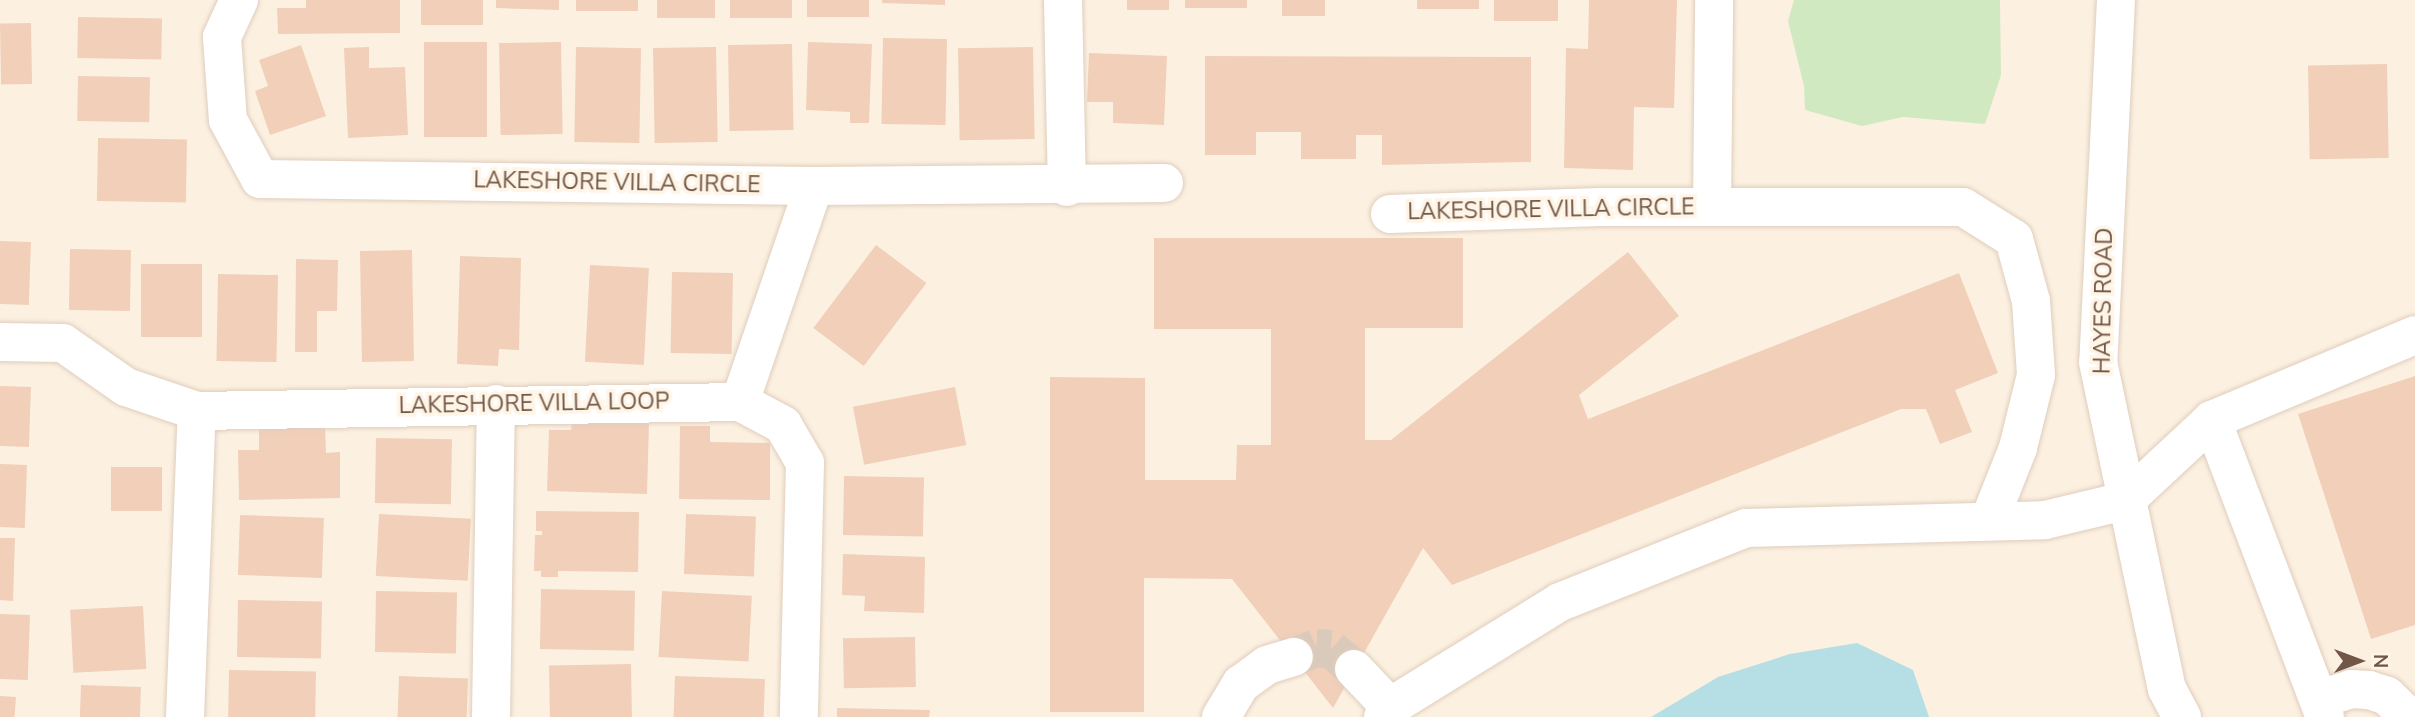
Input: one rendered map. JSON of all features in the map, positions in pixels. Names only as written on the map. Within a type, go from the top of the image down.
[{"type":"street","name":"LAKESHORE VILLA CIRCLE","points":[[239,0],[222,37],[228,120],[260,179],[814,186],[1066,187],[1164,183]]},
{"type":"street","points":[[1063,0],[1066,187]]},
{"type":"street","name":"LAKESHORE VILLA CIRCLE","points":[[1712,206],[1714,0]]},
{"type":"street","name":"HAYES ROAD","points":[[2116,0],[2098,362],[2125,501],[2167,690],[2182,717]]},
{"type":"street","points":[[740,402],[814,186]]},
{"type":"street","name":"LAKESHORE VILLA CIRCLE","points":[[1390,214],[1712,206],[1963,207],[2014,239],[2031,301],[2036,375],[2018,447],[1989,522]]},
{"type":"street","points":[[1354,669],[1387,712],[1560,602],[1746,528],[2045,520],[2125,501],[2212,420],[2415,335]]},
{"type":"street","name":"LAKESHORE VILLA LOOP","points":[[0,342],[63,343],[126,387],[197,411],[740,402],[783,425],[805,463],[799,717]]},
{"type":"street","points":[[491,717],[496,404]]},
{"type":"street","points":[[186,717],[197,411]]},
{"type":"street","points":[[2212,420],[2322,708],[2351,690],[2369,690],[2387,696],[2409,717]]},
{"type":"street","points":[[1221,717],[1241,684],[1267,665],[1294,657]]},
{"type":"green space","points":[[1794,0],[2000,0],[2001,75],[1985,124],[1903,117],[1862,126],[1805,110],[1804,86],[1788,21]]},
{"type":"water","points":[[1857,643],[1913,670],[1929,717],[1651,717],[1718,677],[1790,654]]},
{"type":"building","points":[[306,0],[400,0],[400,33],[278,34],[277,8],[306,8]]},
{"type":"building","points":[[421,0],[483,0],[483,25],[421,25]]},
{"type":"building","points":[[496,0],[559,0],[559,10],[496,8]]},
{"type":"building","points":[[576,0],[638,0],[638,11],[576,11]]},
{"type":"building","points":[[657,0],[715,0],[715,18],[657,18]]},
{"type":"building","points":[[730,0],[792,0],[792,18],[730,18]]},
{"type":"building","points":[[807,0],[869,0],[869,17],[807,17]]},
{"type":"building","points":[[882,0],[945,0],[945,5],[882,3]]},
{"type":"building","points":[[1127,0],[1169,0],[1169,10],[1127,10]]},
{"type":"building","points":[[1185,0],[1247,0],[1247,8],[1185,8]]},
{"type":"building","points":[[1282,0],[1325,0],[1325,16],[1282,16]]},
{"type":"building","points":[[1417,0],[1479,0],[1479,9],[1417,9]]},
{"type":"building","points":[[1494,0],[1558,0],[1558,21],[1494,21]]},
{"type":"building","points":[[1589,0],[1677,0],[1674,108],[1634,107],[1633,170],[1564,168],[1566,48],[1588,49]]},
{"type":"building","points":[[78,17],[162,18],[161,59],[77,58]]},
{"type":"building","points":[[31,23],[32,84],[1,85],[0,24]]},
{"type":"building","points":[[883,38],[947,39],[945,125],[881,124]]},
{"type":"building","points":[[424,42],[487,42],[487,137],[424,137]]},
{"type":"building","points":[[561,42],[563,134],[501,135],[499,43]]},
{"type":"building","points":[[808,42],[872,44],[869,123],[850,123],[850,112],[806,110]]},
{"type":"building","points":[[792,44],[794,130],[730,131],[728,45]]},
{"type":"building","points":[[301,45],[326,116],[270,135],[255,91],[268,86],[259,60]]},
{"type":"building","points":[[369,47],[369,68],[405,67],[408,135],[348,138],[344,48]]},
{"type":"building","points":[[576,47],[641,48],[639,143],[574,142]]},
{"type":"building","points":[[716,47],[718,142],[655,143],[653,48]]},
{"type":"building","points":[[1033,47],[1035,139],[960,140],[958,48]]},
{"type":"building","points":[[1089,53],[1167,56],[1164,125],[1113,123],[1113,102],[1087,102]]},
{"type":"building","points":[[1205,56],[1531,57],[1531,162],[1382,165],[1382,135],[1356,135],[1356,159],[1301,159],[1301,132],[1256,132],[1256,155],[1205,155]]},
{"type":"building","points":[[2387,64],[2389,158],[2310,159],[2308,65]]},
{"type":"building","points":[[78,76],[150,77],[149,122],[77,121]]},
{"type":"building","points":[[98,138],[187,140],[186,203],[97,201]]},
{"type":"building","points":[[1154,238],[1463,238],[1463,328],[1365,328],[1365,440],[1391,440],[1628,252],[1679,316],[1579,395],[1588,419],[1959,273],[1998,373],[1955,390],[1972,432],[1940,444],[1926,409],[1901,409],[1452,585],[1423,548],[1333,708],[1232,579],[1144,578],[1144,712],[1050,712],[1050,377],[1145,378],[1145,480],[1236,480],[1237,445],[1271,445],[1271,329],[1154,329]]},
{"type":"building","points":[[0,241],[31,242],[29,305],[0,304]]},
{"type":"building","points":[[876,245],[926,283],[864,366],[813,328]]},
{"type":"building","points":[[70,249],[131,250],[130,311],[69,310]]},
{"type":"building","points":[[412,250],[414,361],[362,362],[360,251]]},
{"type":"building","points":[[460,256],[521,258],[519,350],[499,349],[498,366],[457,364]]},
{"type":"building","points":[[296,259],[338,260],[337,311],[317,311],[317,352],[295,352]]},
{"type":"building","points":[[141,264],[202,264],[202,337],[141,337]]},
{"type":"building","points":[[590,265],[649,268],[644,365],[585,362]]},
{"type":"building","points":[[672,272],[733,273],[732,354],[671,353]]},
{"type":"building","points":[[218,274],[278,275],[276,362],[216,361]]},
{"type":"building","points":[[2415,376],[2415,625],[2371,639],[2298,414]]},
{"type":"building","points":[[0,386],[31,387],[29,447],[0,446]]},
{"type":"building","points":[[955,387],[966,445],[864,465],[853,407]]},
{"type":"building","points":[[572,421],[649,423],[647,494],[547,491],[549,430],[571,430]]},
{"type":"building","points":[[680,426],[710,426],[710,442],[770,443],[770,500],[679,499]]},
{"type":"building","points":[[259,428],[325,428],[326,453],[340,452],[340,498],[239,500],[238,450],[259,450]]},
{"type":"building","points":[[376,438],[452,439],[451,504],[375,503]]},
{"type":"building","points":[[0,464],[27,465],[25,528],[0,527]]},
{"type":"building","points":[[111,467],[162,467],[162,511],[111,511]]},
{"type":"building","points":[[844,476],[924,477],[923,536],[843,535]]},
{"type":"building","points":[[536,511],[639,512],[638,572],[558,571],[558,577],[541,577],[541,571],[534,571],[535,535],[542,535],[542,531],[536,531]]},
{"type":"building","points":[[379,514],[471,519],[468,581],[376,576]]},
{"type":"building","points":[[686,514],[756,516],[754,576],[684,574]]},
{"type":"building","points":[[240,515],[324,518],[322,578],[238,575]]},
{"type":"building","points":[[0,538],[15,538],[13,601],[0,600]]},
{"type":"building","points":[[843,554],[925,557],[924,613],[864,611],[865,596],[842,595]]},
{"type":"building","points":[[541,589],[635,591],[634,651],[540,649]]},
{"type":"building","points":[[376,591],[457,592],[456,653],[375,652]]},
{"type":"building","points":[[662,591],[752,596],[748,662],[659,657]]},
{"type":"building","points":[[238,600],[322,601],[321,658],[237,657]]},
{"type":"building","points":[[143,606],[146,669],[73,673],[70,610]]},
{"type":"building","points":[[0,614],[30,615],[28,680],[0,679]]},
{"type":"building","points":[[915,637],[916,687],[844,688],[843,638]]},
{"type":"building","points":[[631,664],[632,717],[550,717],[549,665]]},
{"type":"building","points":[[229,670],[316,672],[315,717],[228,717]]},
{"type":"building","points":[[399,676],[468,678],[467,717],[398,717]]},
{"type":"building","points":[[675,676],[765,679],[764,717],[674,717]]},
{"type":"building","points":[[81,685],[141,687],[140,717],[80,717]]},
{"type":"building","points":[[0,696],[16,697],[15,717],[0,717]]},
{"type":"building","points":[[837,708],[930,710],[929,717],[837,717]]},
{"type":"tunnel","points":[[1294,657],[1316,648],[1331,649],[1354,669]]}]
